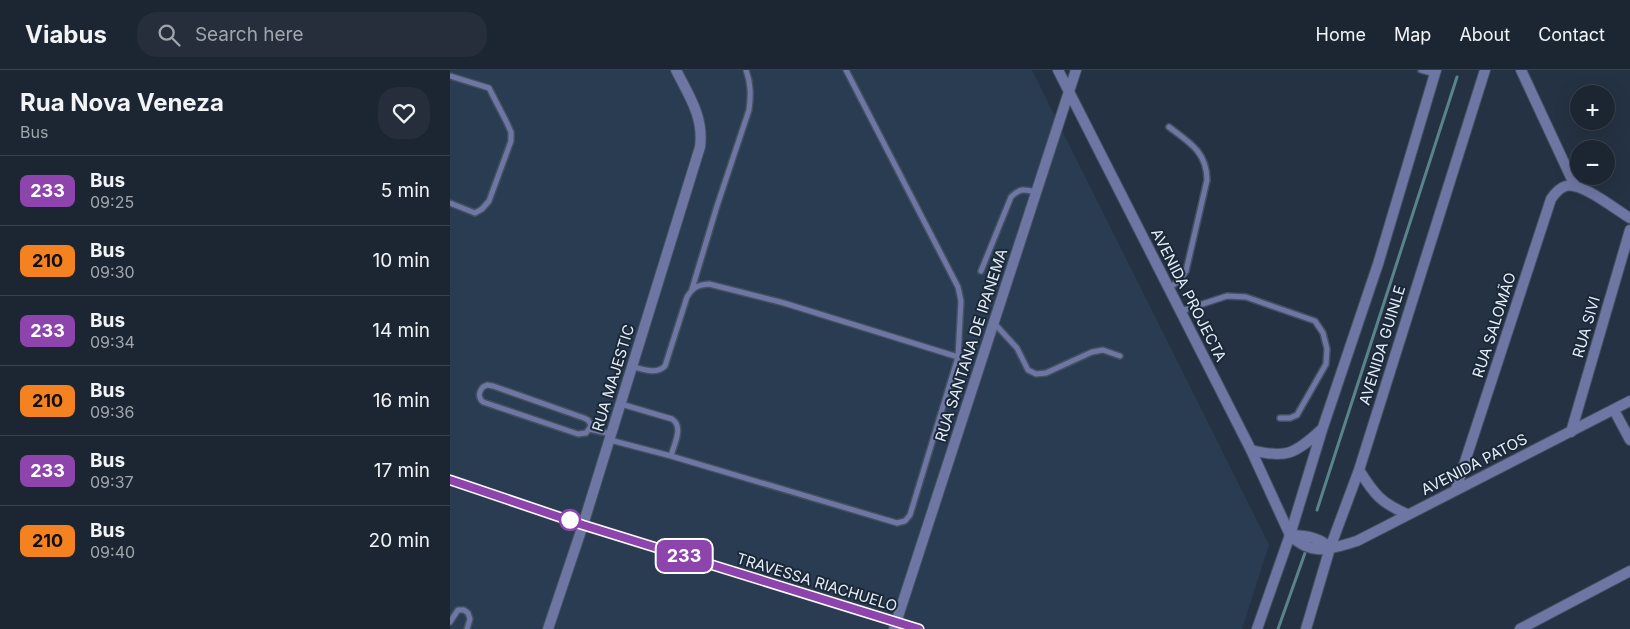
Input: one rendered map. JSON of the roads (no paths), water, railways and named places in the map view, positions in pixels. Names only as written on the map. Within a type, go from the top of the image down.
[{"type":"street","name":"RUA MAJESTIC","points":[[548,629],[611,437],[700,147],[701,124],[676,70]]},
{"type":"street","name":"AVENIDA PROJECTA","points":[[1058,70],[1251,450],[1290,535]]},
{"type":"street","name":"RUA SANTANA DE IPANEMA","points":[[895,625],[1076,70]]},
{"type":"street","name":"AVENIDA GUINLE","points":[[1306,629],[1330,548],[1359,470],[1486,70]]},
{"type":"street","points":[[1521,70],[1575,186],[1589,192],[1630,218]]},
{"type":"street","name":"AVENIDA GUINLE","points":[[1258,629],[1378,264],[1436,72]]},
{"type":"street","name":"RUA SALOMÃO","points":[[1456,489],[1551,199],[1557,190],[1566,186],[1575,186]]},
{"type":"street","name":"RUA SIVI","points":[[1571,432],[1630,230]]},
{"type":"street","name":"AVENIDA PATOS","points":[[1330,548],[1357,541],[1630,401]]},
{"type":"street","points":[[1614,410],[1630,440]]},
{"type":"street","points":[[1251,450],[1268,454],[1295,451],[1322,430]]},
{"type":"street","points":[[1359,470],[1378,498],[1407,514]]},
{"type":"street","name":"TRAVESSA RIACHUELO","points":[[450,480],[583,525],[895,625],[919,629]]},
{"type":"street","points":[[1290,535],[1304,535],[1323,541],[1330,548]]},
{"type":"street","points":[[1520,629],[1630,571]]},
{"type":"lane","points":[[633,367],[655,371],[661,370],[665,366],[687,296],[692,289],[749,110],[751,83],[746,70]]},
{"type":"lane","points":[[590,430],[866,515],[897,523],[905,521],[910,516],[958,357],[961,301],[958,286],[846,70]]},
{"type":"lane","points":[[1421,70],[1436,72]]},
{"type":"lane","points":[[450,76],[489,88],[511,132],[511,141],[489,201],[475,213],[450,203]]},
{"type":"lane","points":[[1168,127],[1194,145],[1203,159],[1207,171],[1207,180],[1186,271],[1169,288]]},
{"type":"lane","points":[[981,271],[1011,197],[1016,191],[1024,189],[1037,192]]},
{"type":"lane","points":[[692,289],[699,284],[709,284],[784,303],[958,357]]},
{"type":"lane","points":[[1180,311],[1227,296],[1246,297],[1315,321],[1324,333],[1327,349],[1326,364],[1297,415],[1290,418],[1280,418]]},
{"type":"lane","points":[[994,322],[1017,348],[1028,370],[1036,374],[1046,373],[1092,352],[1103,350],[1120,356]]},
{"type":"lane","points":[[487,385],[493,386],[584,418],[588,420],[590,430],[586,433],[578,434],[482,402],[479,394],[483,387],[487,385]]},
{"type":"lane","points":[[621,404],[672,419],[676,422],[678,431],[671,456]]},
{"type":"lane","points":[[450,622],[458,610],[464,610],[468,613],[470,619],[468,629]]},
{"type":"waterway","points":[[1317,510],[1457,77]]},
{"type":"waterway","points":[[1278,629],[1305,553]]}]
